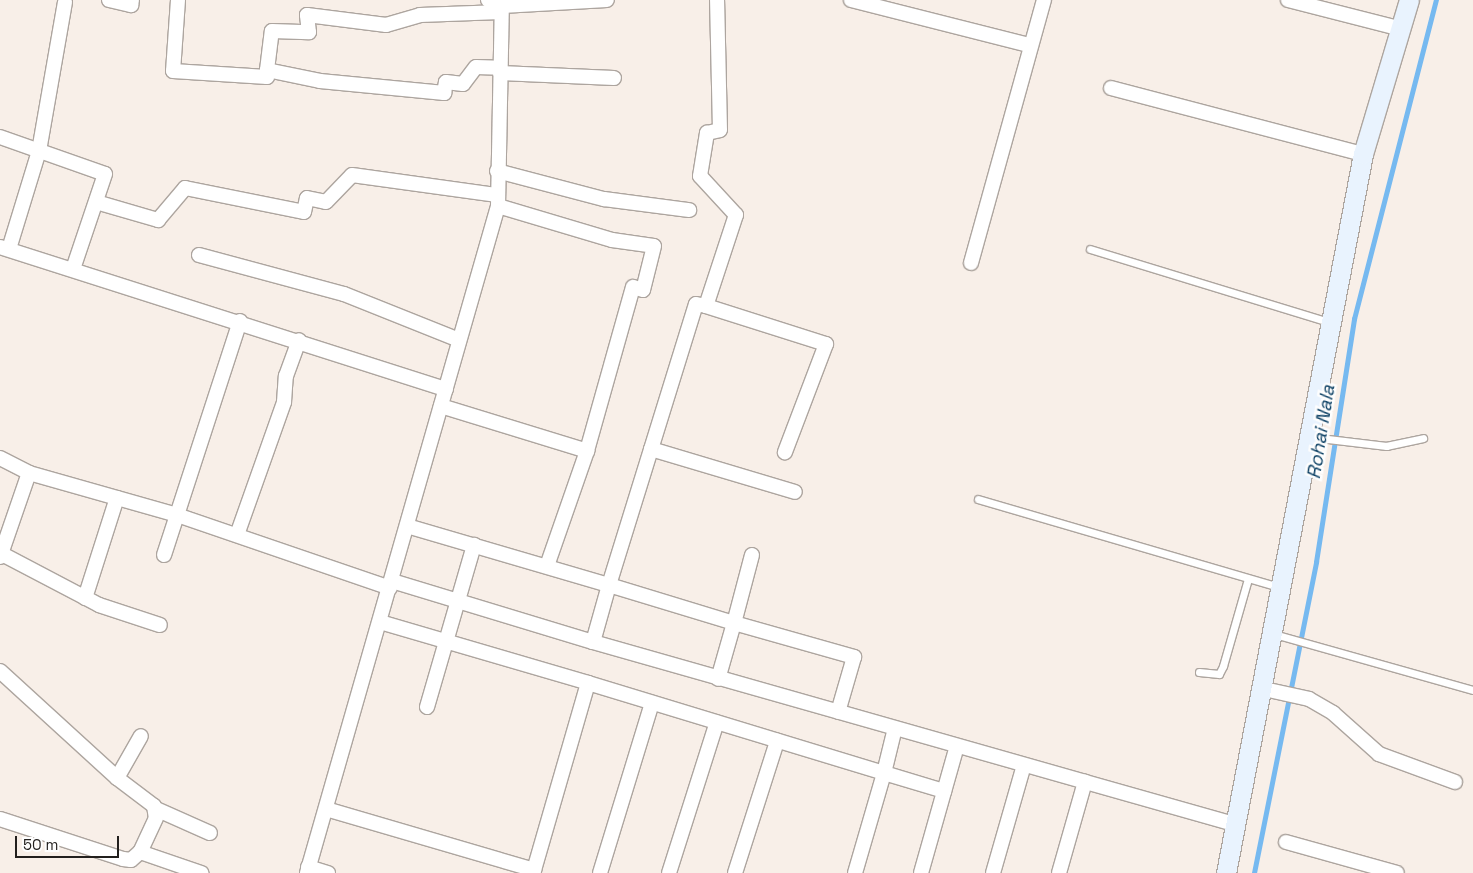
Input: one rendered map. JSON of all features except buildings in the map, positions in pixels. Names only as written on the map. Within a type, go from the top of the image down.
[{"type":"street","points":[[110,0],[131,5],[132,0]]},
{"type":"street","points":[[178,0],[173,71],[267,77],[272,31],[309,32],[307,15],[386,25],[420,15],[607,0]]},
{"type":"street","points":[[488,0],[501,9]]},
{"type":"street","points":[[706,306],[736,215],[700,176],[707,133],[720,130],[717,0]]},
{"type":"street","points":[[851,0],[1029,44]]},
{"type":"street","points":[[971,263],[1029,44],[1044,0]]},
{"type":"street","points":[[1288,0],[1402,29]]},
{"type":"street","points":[[1226,873],[1270,690],[1282,588],[1314,437],[1332,322],[1363,154],[1402,29],[1408,0]]},
{"type":"street","points":[[66,1],[39,151],[4,248],[240,321],[446,389]]},
{"type":"street","points":[[328,873],[308,870],[408,526],[497,201],[501,9]]},
{"type":"street","points":[[267,70],[320,81],[444,93],[446,82],[463,84],[476,68],[614,78]]},
{"type":"street","points":[[1111,88],[1363,154]]},
{"type":"street","points":[[0,137],[105,174],[73,269]]},
{"type":"street","points":[[497,170],[604,199],[689,210]]},
{"type":"street","points":[[96,202],[158,220],[185,188],[304,212],[307,198],[326,202],[352,175],[497,201],[612,240],[654,246],[643,290],[633,287],[587,451],[547,566]]},
{"type":"street","points":[[199,255],[344,294],[459,340]]},
{"type":"street","points":[[593,642],[696,304],[826,344],[785,452]]},
{"type":"street","points":[[164,555],[240,321]]},
{"type":"street","points":[[237,535],[284,402],[286,376],[299,340]]},
{"type":"street","points":[[441,406],[587,451]]},
{"type":"street","points":[[651,449],[795,492]]},
{"type":"street","points":[[0,458],[29,472],[177,515],[391,584],[458,601],[718,679],[1237,825]]},
{"type":"street","points":[[29,472],[1,555],[85,598],[160,625]]},
{"type":"street","points":[[85,598],[117,498]]},
{"type":"street","points":[[408,526],[854,658],[838,712]]},
{"type":"street","points":[[427,707],[474,545]]},
{"type":"street","points":[[718,679],[752,555]]},
{"type":"street","points":[[380,622],[944,790]]},
{"type":"street","points":[[0,671],[117,778],[156,809],[210,834]]},
{"type":"street","points":[[326,809],[533,872],[588,683]]},
{"type":"street","points":[[1270,690],[1309,700],[1333,712],[1379,754],[1456,782]]},
{"type":"street","points":[[600,873],[652,703]]},
{"type":"street","points":[[669,873],[717,722]]},
{"type":"street","points":[[855,873],[895,728]]},
{"type":"street","points":[[117,778],[141,736]]},
{"type":"street","points":[[736,873],[777,741]]},
{"type":"street","points":[[921,873],[957,746]]},
{"type":"street","points":[[993,873],[1024,765]]},
{"type":"street","points":[[1058,873],[1085,782]]},
{"type":"street","points":[[130,873],[156,809]]},
{"type":"street","points":[[0,819],[123,859],[138,855],[202,873]]},
{"type":"street","points":[[1286,842],[1398,873]]},
{"type":"lane","points":[[1090,249],[1332,322]]},
{"type":"lane","points":[[1314,437],[1386,446],[1423,438]]},
{"type":"lane","points":[[978,499],[1282,588]]},
{"type":"lane","points":[[1199,672],[1219,674],[1248,579]]},
{"type":"lane","points":[[1277,635],[1473,690]]},
{"type":"waterway","name":"Rohai Nala","points":[[1254,873],[1316,562],[1354,319],[1436,0]]}]
